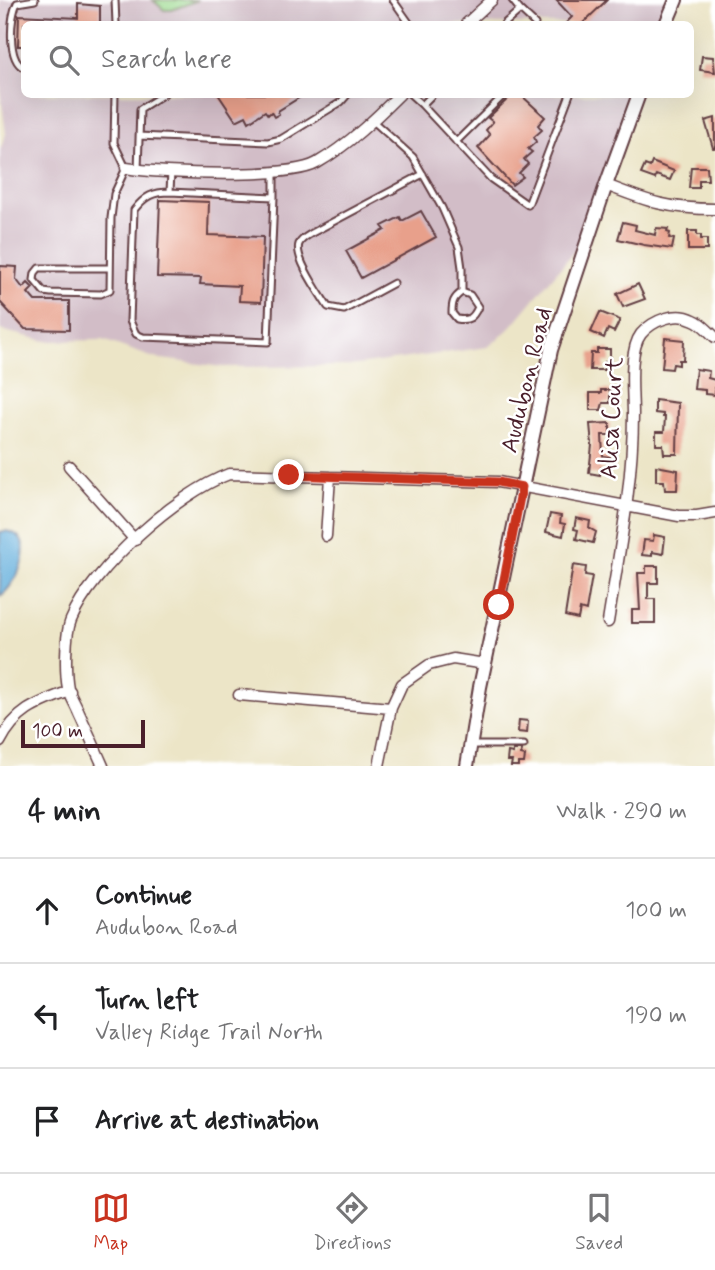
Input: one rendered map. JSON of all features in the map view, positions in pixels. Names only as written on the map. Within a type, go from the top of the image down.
[{"type":"street","points":[[469,21],[492,0]]},
{"type":"street","points":[[667,21],[676,0]]},
{"type":"street","points":[[126,168],[274,173],[315,164],[373,121],[396,98]]},
{"type":"street","name":"Audubon Road","points":[[467,766],[485,664],[551,350],[638,98]]},
{"type":"street","points":[[606,185],[654,204],[672,208],[715,209]]},
{"type":"street","name":"Alisa Court","points":[[608,622],[634,442],[634,353],[640,335],[657,320],[677,317],[694,320],[715,337]]},
{"type":"street","points":[[69,466],[135,540]]},
{"type":"street","points":[[103,766],[70,691],[67,652],[70,622],[83,596],[135,540],[177,502],[208,482],[229,474],[498,482],[679,516],[715,513]]},
{"type":"street","points":[[327,536],[330,477]]},
{"type":"street","points":[[379,766],[391,708],[402,684],[429,665],[453,659],[485,664]]},
{"type":"street","points":[[0,743],[4,734],[29,706],[70,691]]},
{"type":"street","points":[[239,695],[391,708]]},
{"type":"lane","points":[[21,66],[12,54],[13,10],[16,3],[35,0]]},
{"type":"lane","points":[[115,0],[116,21]]},
{"type":"lane","points":[[393,0],[408,21]]},
{"type":"lane","points":[[512,0],[532,21]]},
{"type":"lane","points":[[507,21],[520,10]]},
{"type":"lane","points":[[110,268],[39,268],[34,280],[44,292],[51,293],[100,294],[110,290],[114,194],[126,168],[114,143],[115,98]]},
{"type":"lane","points":[[138,170],[140,109],[158,98]]},
{"type":"lane","points":[[139,136],[268,142],[281,139],[344,98]]},
{"type":"lane","points":[[414,98],[491,179],[528,205],[568,98]]},
{"type":"lane","points":[[422,105],[429,98]]},
{"type":"lane","points":[[456,142],[501,98]]},
{"type":"lane","points":[[373,121],[413,156],[442,208],[459,247],[462,292]]},
{"type":"lane","points":[[170,192],[171,171]]},
{"type":"lane","points":[[274,173],[274,197],[268,342],[143,338],[136,334],[130,321],[134,210],[148,195],[170,192],[274,197]]},
{"type":"lane","points":[[394,283],[344,310],[328,307],[300,258],[300,240],[423,174]]},
{"type":"lane","points":[[462,292],[470,295],[478,307],[474,316],[457,320],[452,313],[452,304],[462,292]]},
{"type":"lane","points":[[470,744],[524,745]]},
{"type":"shaded area","points":[[0,0],[674,0],[667,21],[21,21],[21,98],[638,98],[591,231],[510,328],[488,347],[349,366],[222,367],[154,358],[103,340],[46,341],[0,330],[0,150],[6,134],[1,97]]},
{"type":"green space","points":[[153,0],[198,0],[172,10],[164,10]]},
{"type":"water","points":[[0,532],[16,534],[22,541],[24,550],[19,571],[0,596]]},
{"type":"building","points":[[556,0],[607,0],[585,21],[568,21],[572,17]]},
{"type":"building","points":[[78,4],[100,6],[100,21],[21,21],[21,46],[18,46],[19,15],[78,18]]},
{"type":"building","points":[[702,56],[713,57],[715,72],[700,70]]},
{"type":"building","points":[[221,98],[299,98],[278,111],[279,114],[274,117],[271,112],[268,115],[265,111],[249,122],[246,116],[236,121]]},
{"type":"building","points":[[509,98],[524,98],[545,117],[538,125],[542,130],[534,137],[536,142],[528,149],[532,152],[524,159],[528,164],[519,173],[523,177],[512,185],[478,148],[490,135],[486,130],[493,122],[488,118]]},
{"type":"building","points":[[715,118],[715,148],[713,148],[705,121]]},
{"type":"building","points":[[652,162],[674,171],[670,180],[641,174],[645,165],[650,167]]},
{"type":"building","points":[[691,167],[707,167],[708,180],[699,180],[699,188],[689,188]]},
{"type":"building","points":[[160,200],[209,202],[208,235],[263,237],[261,302],[239,301],[240,286],[200,284],[201,278],[157,277]]},
{"type":"building","points":[[421,211],[436,237],[361,278],[346,251],[385,230],[382,226],[400,217],[402,221]]},
{"type":"building","points":[[623,222],[636,225],[635,230],[655,235],[656,228],[668,229],[669,238],[674,239],[672,249],[618,239]]},
{"type":"building","points":[[688,231],[697,231],[701,239],[707,239],[707,250],[688,250]]},
{"type":"building","points":[[0,266],[17,267],[16,279],[23,288],[28,283],[33,288],[28,293],[35,301],[69,301],[69,330],[25,329],[0,302]]},
{"type":"building","points":[[638,284],[645,299],[623,307],[617,294]]},
{"type":"building","points":[[600,312],[620,320],[614,332],[608,329],[604,338],[591,332]]},
{"type":"building","points":[[665,338],[684,340],[683,360],[679,360],[679,365],[673,364],[672,369],[662,368]]},
{"type":"building","points":[[597,349],[610,349],[610,362],[604,362],[604,370],[590,370],[591,353],[597,353]]},
{"type":"building","points":[[696,369],[709,371],[708,378],[715,380],[715,395],[694,389]]},
{"type":"building","points":[[601,390],[610,390],[610,403],[603,403],[601,410],[590,410],[590,393],[601,393]]},
{"type":"building","points":[[655,400],[678,403],[677,454],[664,454],[663,445],[656,445],[656,432],[664,432],[665,417],[655,413]]},
{"type":"building","points":[[610,423],[610,435],[602,435],[603,456],[610,457],[608,469],[601,468],[600,475],[589,473],[592,445],[590,424]]},
{"type":"building","points":[[656,466],[678,470],[677,490],[665,490],[664,481],[656,481]]},
{"type":"building","points":[[550,514],[561,516],[560,523],[565,524],[563,536],[546,532]]},
{"type":"building","points":[[576,518],[590,521],[589,528],[596,532],[593,543],[576,539]]},
{"type":"building","points":[[654,535],[665,537],[663,554],[652,552],[652,556],[642,555],[644,540],[653,541]]},
{"type":"building","points":[[573,565],[586,567],[585,575],[592,576],[586,611],[580,609],[578,619],[565,616]]},
{"type":"building","points":[[646,566],[658,566],[658,583],[648,583],[648,599],[655,599],[655,623],[632,623],[632,610],[640,610],[638,573],[646,573]]},
{"type":"building","points":[[519,720],[528,721],[527,733],[518,732]]},
{"type":"building","points":[[513,750],[522,750],[524,763],[511,766],[512,761],[507,761],[508,752],[513,753]]},
{"type":"route","points":[[289,475],[498,482],[522,487],[499,605]]}]
